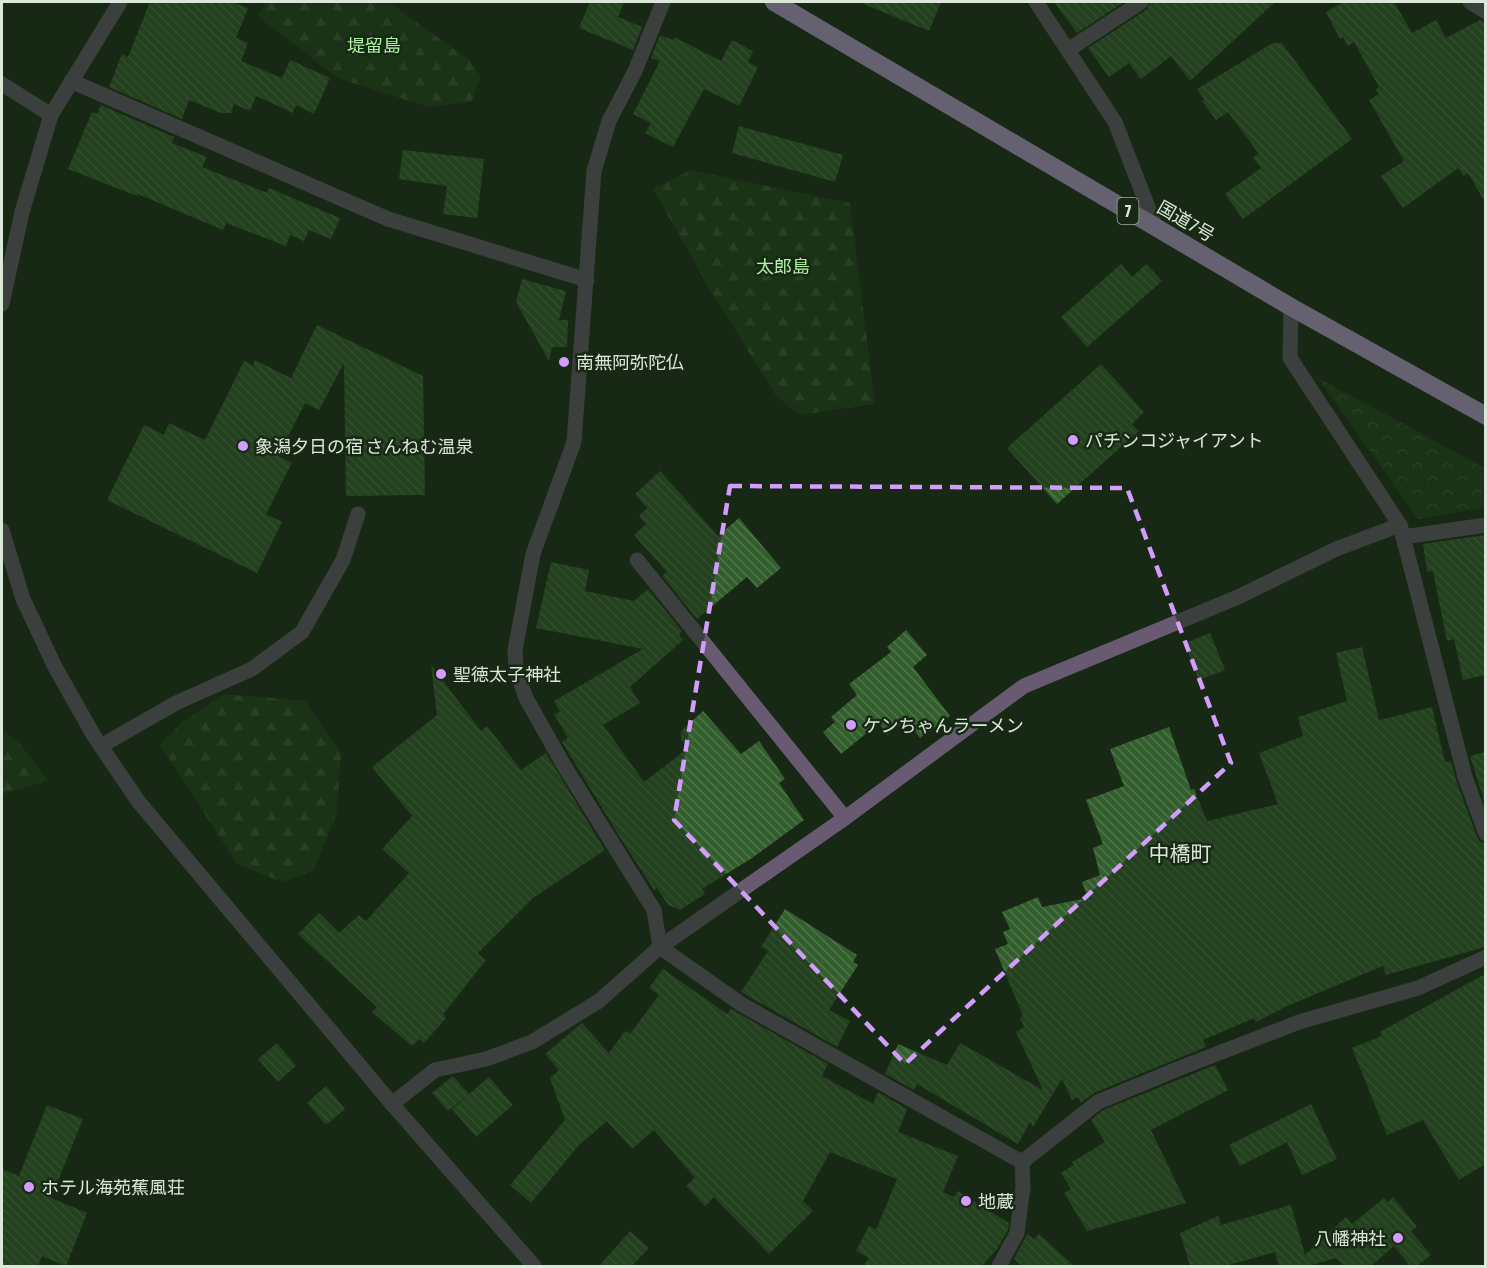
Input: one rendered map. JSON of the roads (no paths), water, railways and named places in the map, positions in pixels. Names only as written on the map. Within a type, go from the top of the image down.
[{"type":"highway","name":"国道7号","points":[[774,2],[1291,307],[1485,416]]},
{"type":"street","points":[[2,304],[22,212],[51,115],[120,2]]},
{"type":"street","points":[[663,2],[635,72],[609,121],[594,171],[574,442],[533,554],[515,650],[516,670],[525,698],[563,764],[654,910],[660,947],[741,1004],[1022,1162]]},
{"type":"street","points":[[1036,2],[1115,122],[1156,228]]},
{"type":"street","points":[[1068,50],[1141,2]]},
{"type":"street","points":[[1470,2],[1485,12]]},
{"type":"street","points":[[71,81],[388,219],[587,280]]},
{"type":"street","points":[[2,84],[51,115]]},
{"type":"street","points":[[1291,307],[1290,358],[1402,531],[1465,777],[1484,827]]},
{"type":"street","points":[[101,746],[176,703],[252,669],[302,632],[344,560],[358,513]]},
{"type":"street","points":[[392,1104],[435,1070],[486,1059],[532,1042],[599,1001],[660,947],[845,818],[1024,686],[1238,597],[1336,549],[1402,531],[1485,525]]},
{"type":"street","points":[[2,530],[23,599],[55,667],[101,746],[138,801],[392,1104],[534,1266]]},
{"type":"street","points":[[637,560],[845,818]]},
{"type":"street","points":[[1022,1162],[1098,1102],[1299,1022],[1418,987],[1485,957]]},
{"type":"street","points":[[999,1266],[1017,1233],[1023,1187],[1022,1162]]},
{"type":"place","name":"南無阿弥陀仏","points":[[564,362]]},
{"type":"place","name":"パチンコジャイアント","points":[[1073,440]]},
{"type":"place","name":"象潟夕日の宿 さんねむ温泉","points":[[243,446]]},
{"type":"place","name":"聖徳太子神社","points":[[441,674]]},
{"type":"place","name":"ケンちゃんラーメン","points":[[851,725]]},
{"type":"place","name":"ホテル海苑蕉風荘","points":[[29,1187]]},
{"type":"place","name":"地蔵","points":[[966,1201]]},
{"type":"place","name":"八幡神社","points":[[1398,1238]]},
{"type":"district","name":"中橋町","points":[[1180,853]]},
{"type":"park label","name":"堤留島","points":[[374,45]]},
{"type":"park label","name":"太郎島","points":[[783,266]]}]
